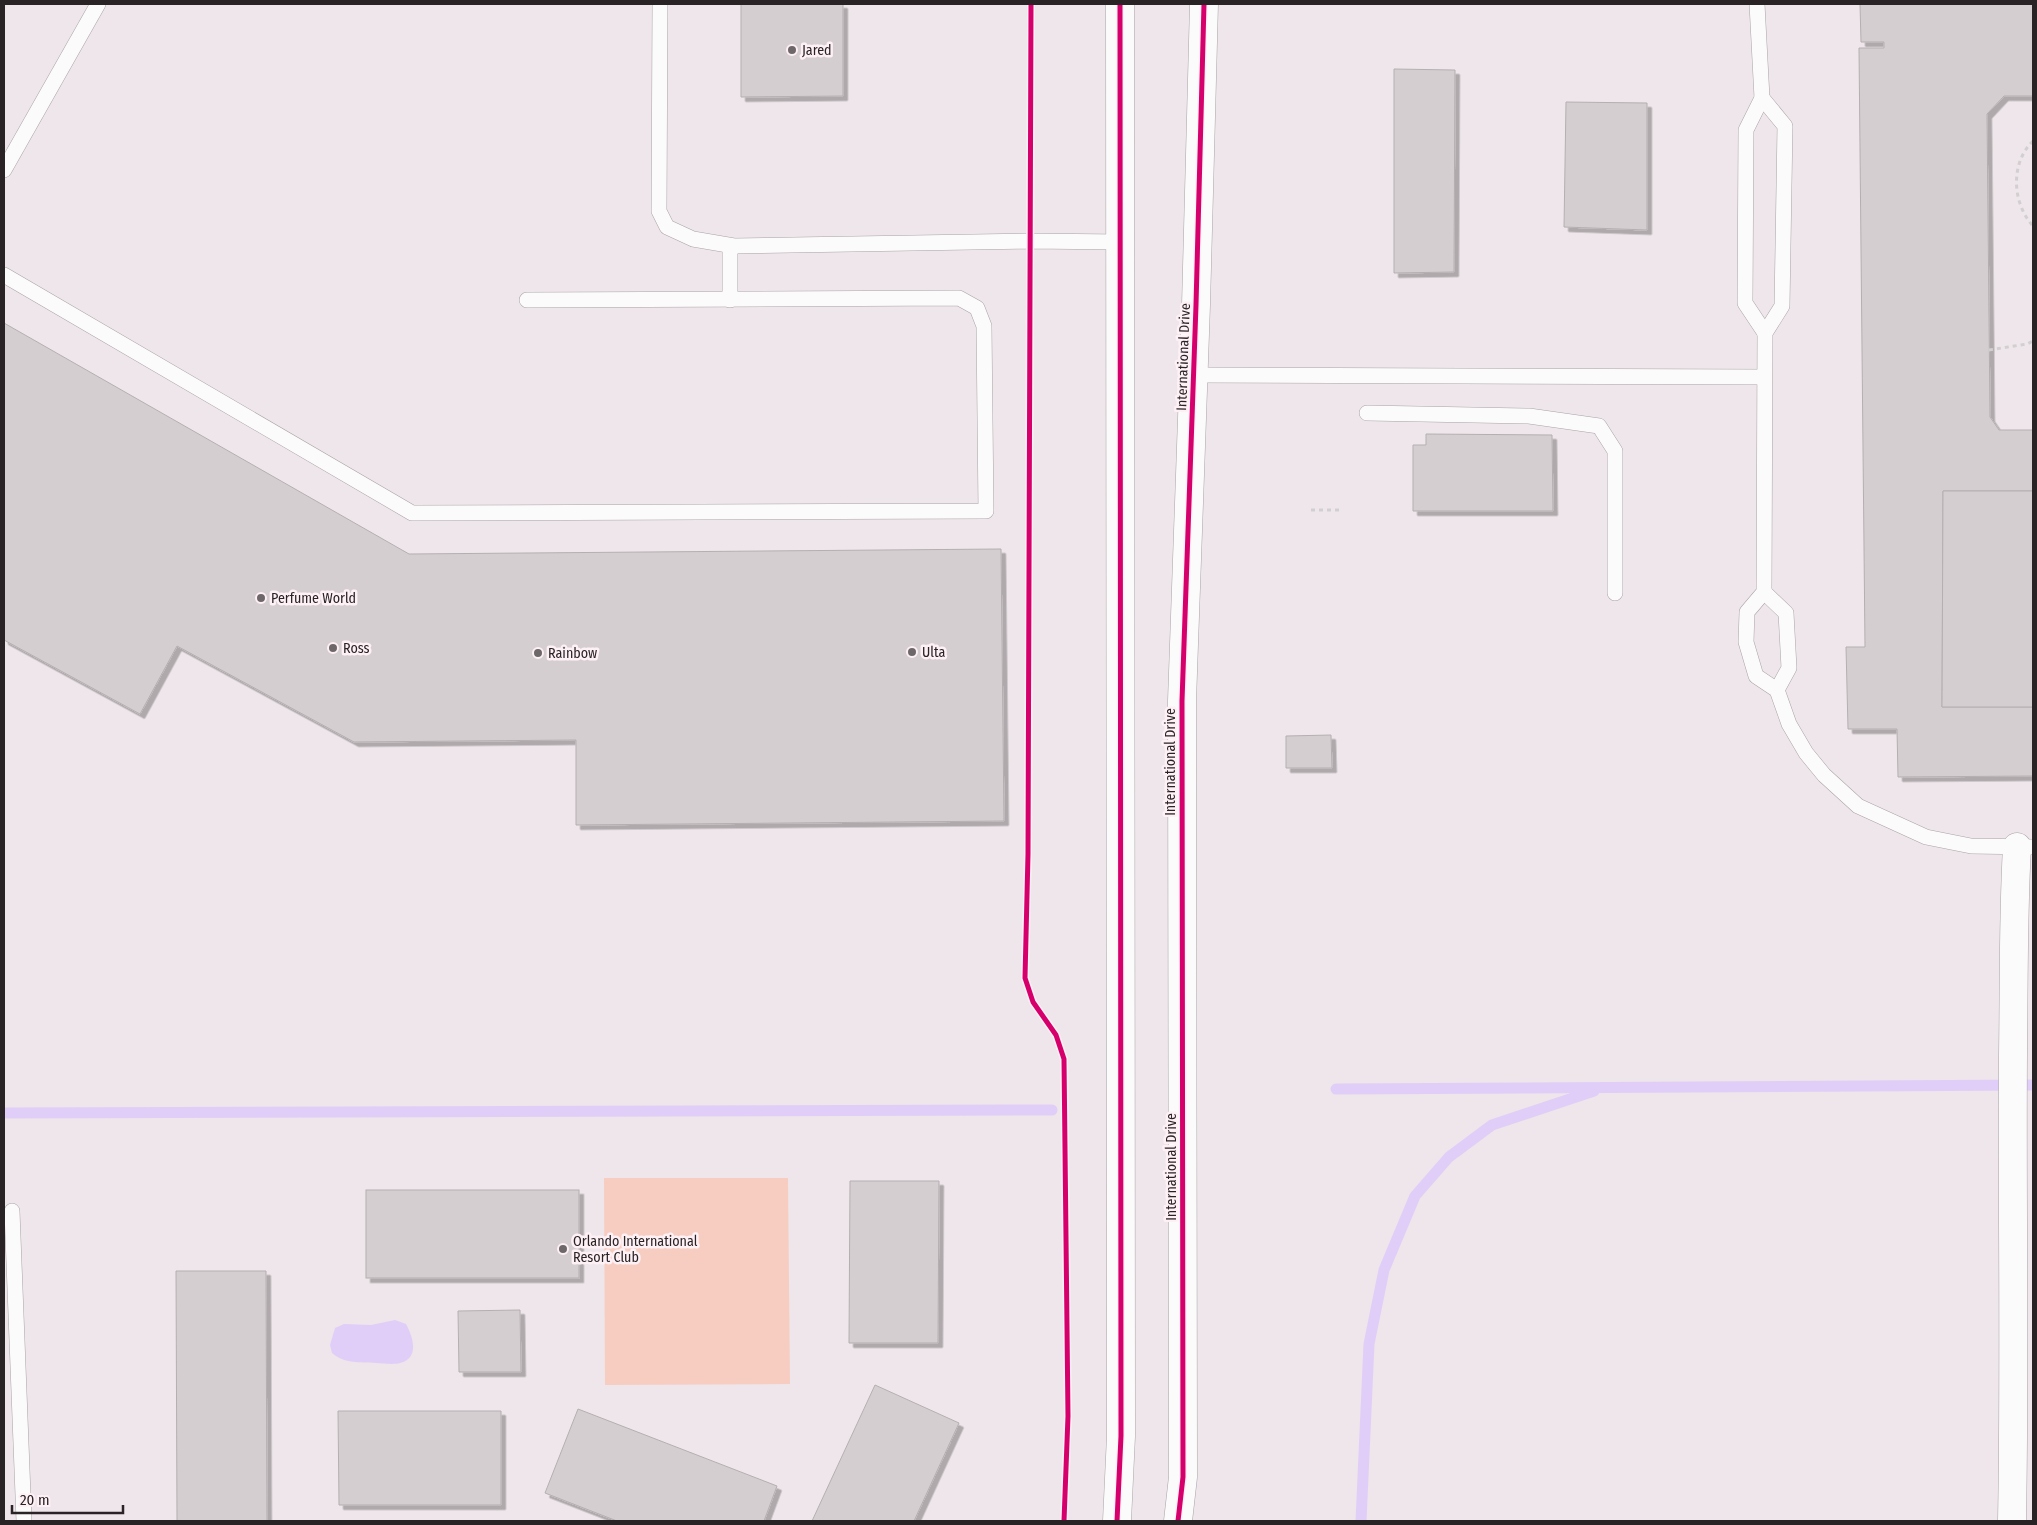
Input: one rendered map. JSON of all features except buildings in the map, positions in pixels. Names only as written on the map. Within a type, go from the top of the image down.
[{"type":"street","points":[[1117,1521],[1121,1436],[1120,4]]},
{"type":"street","name":"International Drive","points":[[1178,1521],[1183,1477],[1182,701],[1194,375],[1204,4]]},
{"type":"street","points":[[2012,1521],[2015,888],[2025,847]]},
{"type":"lane","points":[[4,170],[98,4]]},
{"type":"lane","points":[[660,4],[659,211],[667,227],[693,239],[730,246],[1029,241],[1121,242]]},
{"type":"lane","points":[[1757,4],[1762,98],[1746,130],[1745,303],[1765,333]]},
{"type":"lane","points":[[1762,98],[1785,126],[1782,306],[1765,333],[1764,592],[1747,612],[1746,642],[1756,676],[1777,690],[1790,724],[1806,753],[1824,775],[1858,806],[1926,837],[1971,846],[2025,847]]},
{"type":"lane","points":[[730,246],[730,300]]},
{"type":"lane","points":[[4,275],[412,513],[986,511],[984,326],[977,308],[959,298],[527,300]]},
{"type":"lane","points":[[1194,375],[1764,376]]},
{"type":"lane","points":[[1367,413],[1529,416],[1599,426],[1615,451],[1615,593]]},
{"type":"lane","points":[[1764,592],[1786,613],[1790,668],[1777,690]]},
{"type":"lane","points":[[12,1211],[24,1521]]},
{"type":"path","points":[[2033,141],[2020,161],[2016,186],[2020,206],[2026,218],[2033,226]]},
{"type":"path","points":[[1989,350],[2027,344],[2033,341]]},
{"type":"path","points":[[1311,510],[1343,510]]},
{"type":"shaded area","points":[[604,1178],[788,1178],[790,1384],[605,1385]]},
{"type":"shaded area","points":[[395,1320],[406,1324],[411,1335],[413,1352],[406,1360],[394,1364],[352,1362],[337,1357],[332,1353],[330,1345],[335,1328],[344,1324],[371,1325]]},
{"type":"waterway","points":[[1336,1089],[2033,1085]]},
{"type":"waterway","points":[[1361,1521],[1369,1344],[1384,1270],[1415,1196],[1449,1157],[1492,1125],[1594,1091]]},
{"type":"waterway","points":[[4,1113],[1052,1110]]},
{"type":"cycle path","points":[[1031,4],[1028,854],[1025,978],[1033,1002],[1056,1035],[1064,1059],[1068,1416],[1064,1521]]},
{"type":"cycle path","points":[[1117,1521],[1121,1436],[1120,4]]},
{"type":"cycle path","points":[[1178,1521],[1183,1477],[1182,701],[1204,4]]},
{"type":"place","name":"Jared","points":[[792,50]]},
{"type":"place","name":"Perfume World","points":[[261,598]]},
{"type":"place","name":"Ross","points":[[333,648]]},
{"type":"place","name":"Ulta","points":[[912,652]]},
{"type":"place","name":"Rainbow","points":[[538,653]]},
{"type":"place","name":"Orlando International Resort Club","points":[[563,1249]]}]
